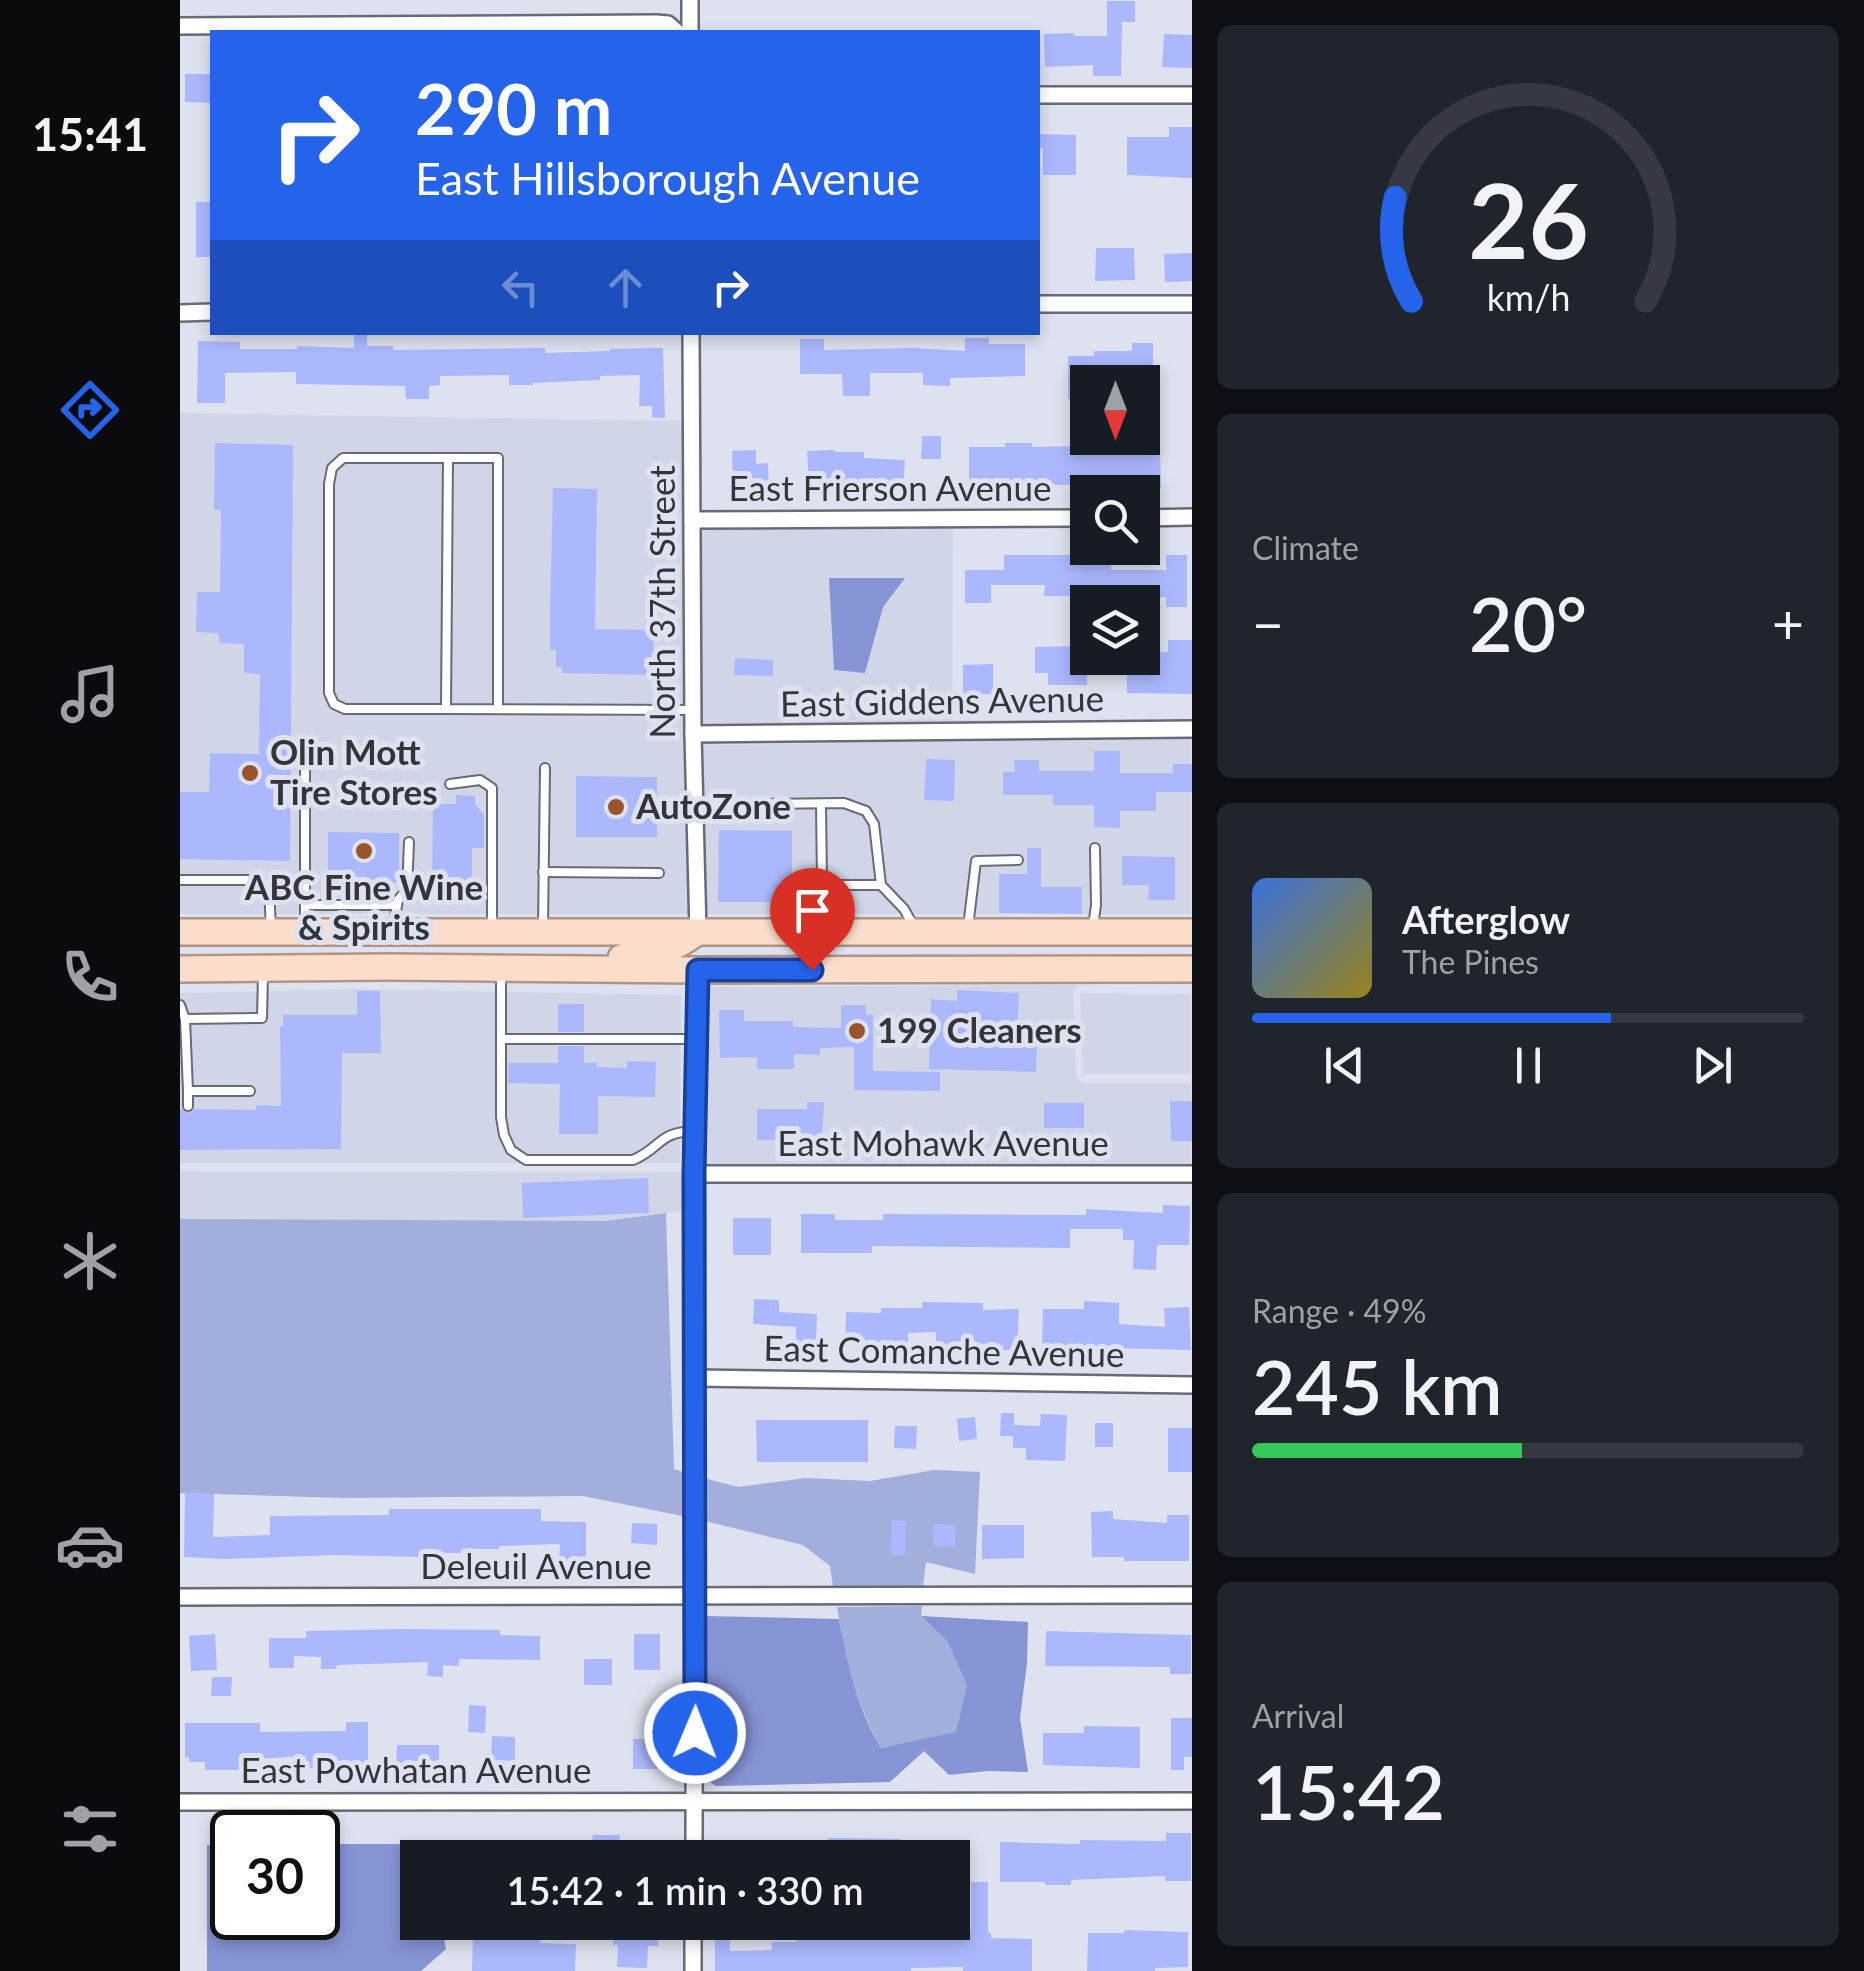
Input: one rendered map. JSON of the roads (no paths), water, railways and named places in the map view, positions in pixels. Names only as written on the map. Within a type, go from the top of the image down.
[{"type":"main road","points":[[180,932],[1192,932]]},
{"type":"main road","points":[[609,968],[630,954],[674,947],[698,932]]},
{"type":"main road","points":[[698,970],[733,946],[778,932]]},
{"type":"main road","points":[[358,967],[384,950],[393,933]]},
{"type":"main road","points":[[180,969],[1192,969]]},
{"type":"street","points":[[690,0],[690,30]]},
{"type":"street","points":[[180,26],[656,23],[668,24],[675,30]]},
{"type":"street","points":[[1040,95],[1192,95]]},
{"type":"street","points":[[1040,304],[1192,304]]},
{"type":"street","points":[[180,313],[210,312]]},
{"type":"street","name":"North 37th Street","points":[[691,335],[698,932]]},
{"type":"street","name":"East Frierson Avenue","points":[[692,520],[1070,518]]},
{"type":"street","points":[[1160,518],[1192,518]]},
{"type":"street","name":"East Giddens Avenue","points":[[693,734],[1192,729]]},
{"type":"street","points":[[694,1840],[694,1174],[698,970]]},
{"type":"street","name":"East Mohawk Avenue","points":[[694,1174],[1192,1174]]},
{"type":"street","name":"East Comanche Avenue","points":[[695,1378],[1192,1385]]},
{"type":"street","name":"Deleuil Avenue","points":[[180,1596],[1192,1595]]},
{"type":"street","name":"East Powhatan Avenue","points":[[180,1802],[1192,1801]]},
{"type":"street","points":[[693,1940],[693,1971]]},
{"type":"lane","points":[[498,709],[498,458],[343,458],[332,468],[329,484],[329,693],[334,704],[345,709],[693,710]]},
{"type":"lane","points":[[446,709],[448,458]]},
{"type":"lane","points":[[542,932],[545,768]]},
{"type":"lane","points":[[305,771],[305,933]]},
{"type":"lane","points":[[450,784],[480,780],[492,788],[492,932]]},
{"type":"lane","points":[[695,805],[844,803],[866,811],[874,824],[881,885],[904,909],[916,932]]},
{"type":"lane","points":[[821,804],[822,885],[881,885]]},
{"type":"lane","points":[[393,933],[397,906],[407,890],[408,842]]},
{"type":"lane","points":[[1094,932],[1095,848]]},
{"type":"lane","points":[[968,932],[976,862],[1018,860]]},
{"type":"lane","points":[[543,872],[659,873]]},
{"type":"lane","points":[[180,880],[258,880],[269,889],[272,932]]},
{"type":"lane","points":[[305,905],[397,906]]},
{"type":"lane","points":[[186,1018],[262,1018],[262,968]]},
{"type":"lane","points":[[501,968],[501,1116],[511,1150],[526,1160],[633,1160],[648,1154],[663,1136],[695,1131]]},
{"type":"lane","points":[[180,1005],[186,1018],[188,1106]]},
{"type":"lane","points":[[501,1039],[696,1039]]},
{"type":"lane","points":[[188,1091],[250,1091]]},
{"type":"place","name":"Olin Mott Tire Stores","points":[[250,773]]},
{"type":"place","name":"AutoZone","points":[[616,807]]},
{"type":"place","name":"ABC Fine Wine & Spirits","points":[[364,851]]},
{"type":"place","name":"199 Cleaners","points":[[857,1031]]}]
